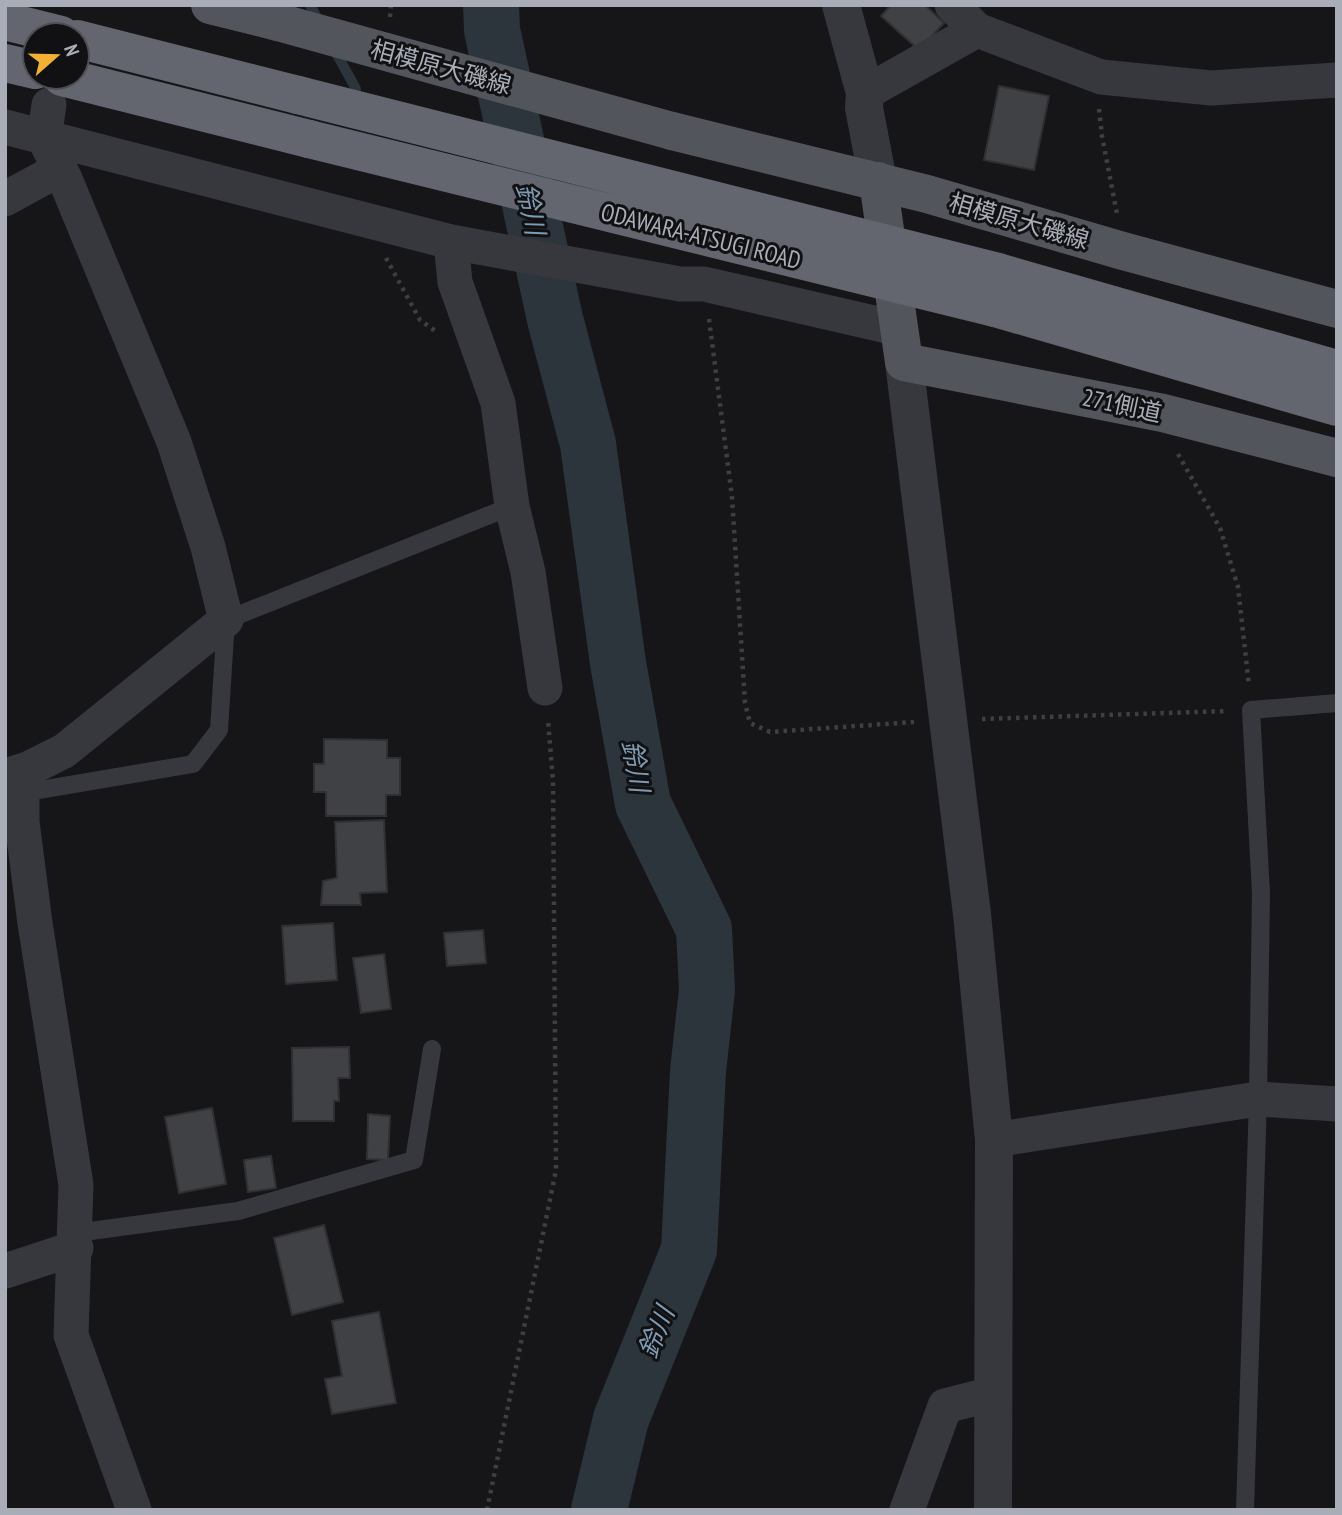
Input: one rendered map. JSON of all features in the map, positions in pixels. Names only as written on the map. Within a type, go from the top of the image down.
[{"type":"highway","name":"ODAWARA-ATSUGI ROAD","points":[[91,43],[298,95],[996,290],[1337,407]]},
{"type":"highway","name":"ODAWARA-ATSUGI ROAD","points":[[52,107],[309,139],[996,290],[1337,369]]},
{"type":"main road","name":"相模原大磯線","points":[[210,5],[672,131],[877,181],[1337,309]]},
{"type":"main road","points":[[877,181],[902,345]]},
{"type":"main road","name":"271側道","points":[[902,345],[1337,457]]},
{"type":"street","points":[[841,5],[865,93],[864,108],[877,181]]},
{"type":"street","points":[[951,5],[977,30],[1101,77],[1211,88],[1337,79]]},
{"type":"street","points":[[865,93],[977,30]]},
{"type":"street","points":[[5,127],[52,107],[365,221],[456,243],[692,284],[902,345],[972,914],[994,1140],[993,1510]]},
{"type":"street","points":[[52,107],[60,169],[174,443],[208,547],[226,620],[64,751],[19,779],[35,923],[76,1185],[71,1335],[134,1510]]},
{"type":"street","points":[[5,199],[60,169]]},
{"type":"street","points":[[456,243],[455,282],[498,403],[512,506],[528,572],[545,688]]},
{"type":"street","points":[[994,1140],[1258,1100],[1337,1104]]},
{"type":"street","points":[[5,1271],[76,1240]]},
{"type":"street","points":[[907,1510],[944,1406],[992,1394]]},
{"type":"lane","points":[[19,779],[192,764],[219,730],[226,620],[512,506]]},
{"type":"lane","points":[[1245,1510],[1258,1100],[1261,893],[1251,710],[1337,703]]},
{"type":"lane","points":[[76,1240],[238,1211],[414,1160],[432,1049]]},
{"type":"path","points":[[1101,77],[1098,98],[1102,136],[1119,224]]},
{"type":"path","points":[[365,221],[420,320],[443,336]]},
{"type":"path","points":[[692,284],[732,497],[745,703],[750,723],[770,732],[948,720],[1251,710],[1238,587],[1220,528],[1176,449]]},
{"type":"path","points":[[487,1510],[556,1170],[553,780],[545,688]]},
{"type":"building","points":[[891,5],[925,5],[944,23],[919,50],[881,16]]},
{"type":"building","points":[[999,86],[1049,96],[1034,170],[984,160]]},
{"type":"building","points":[[324,739],[387,740],[387,758],[400,758],[400,795],[386,795],[386,816],[326,816],[326,792],[314,792],[314,764],[324,764]]},
{"type":"building","points":[[384,820],[387,892],[360,893],[361,905],[321,905],[323,881],[337,878],[335,822]]},
{"type":"building","points":[[333,923],[337,980],[286,984],[282,926]]},
{"type":"building","points":[[483,930],[486,963],[447,966],[444,933]]},
{"type":"building","points":[[384,954],[391,1009],[361,1013],[353,958]]},
{"type":"building","points":[[349,1047],[350,1078],[338,1078],[339,1101],[334,1101],[334,1121],[293,1121],[292,1048]]},
{"type":"building","points":[[212,1108],[226,1184],[179,1193],[165,1117]]},
{"type":"building","points":[[368,1114],[390,1116],[388,1160],[367,1159]]},
{"type":"building","points":[[271,1156],[276,1188],[248,1192],[244,1160]]},
{"type":"building","points":[[324,1225],[343,1302],[292,1315],[274,1238]]},
{"type":"building","points":[[379,1312],[396,1403],[332,1414],[325,1379],[342,1376],[332,1321]]},
{"type":"waterway","points":[[310,5],[320,23]]},
{"type":"waterway","name":"鈴川","points":[[491,5],[492,30],[555,319],[588,444],[618,663],[643,804],[704,929],[707,990],[698,1071],[689,1250],[621,1419],[599,1510]]},
{"type":"waterway","points":[[334,49],[356,89]]}]
